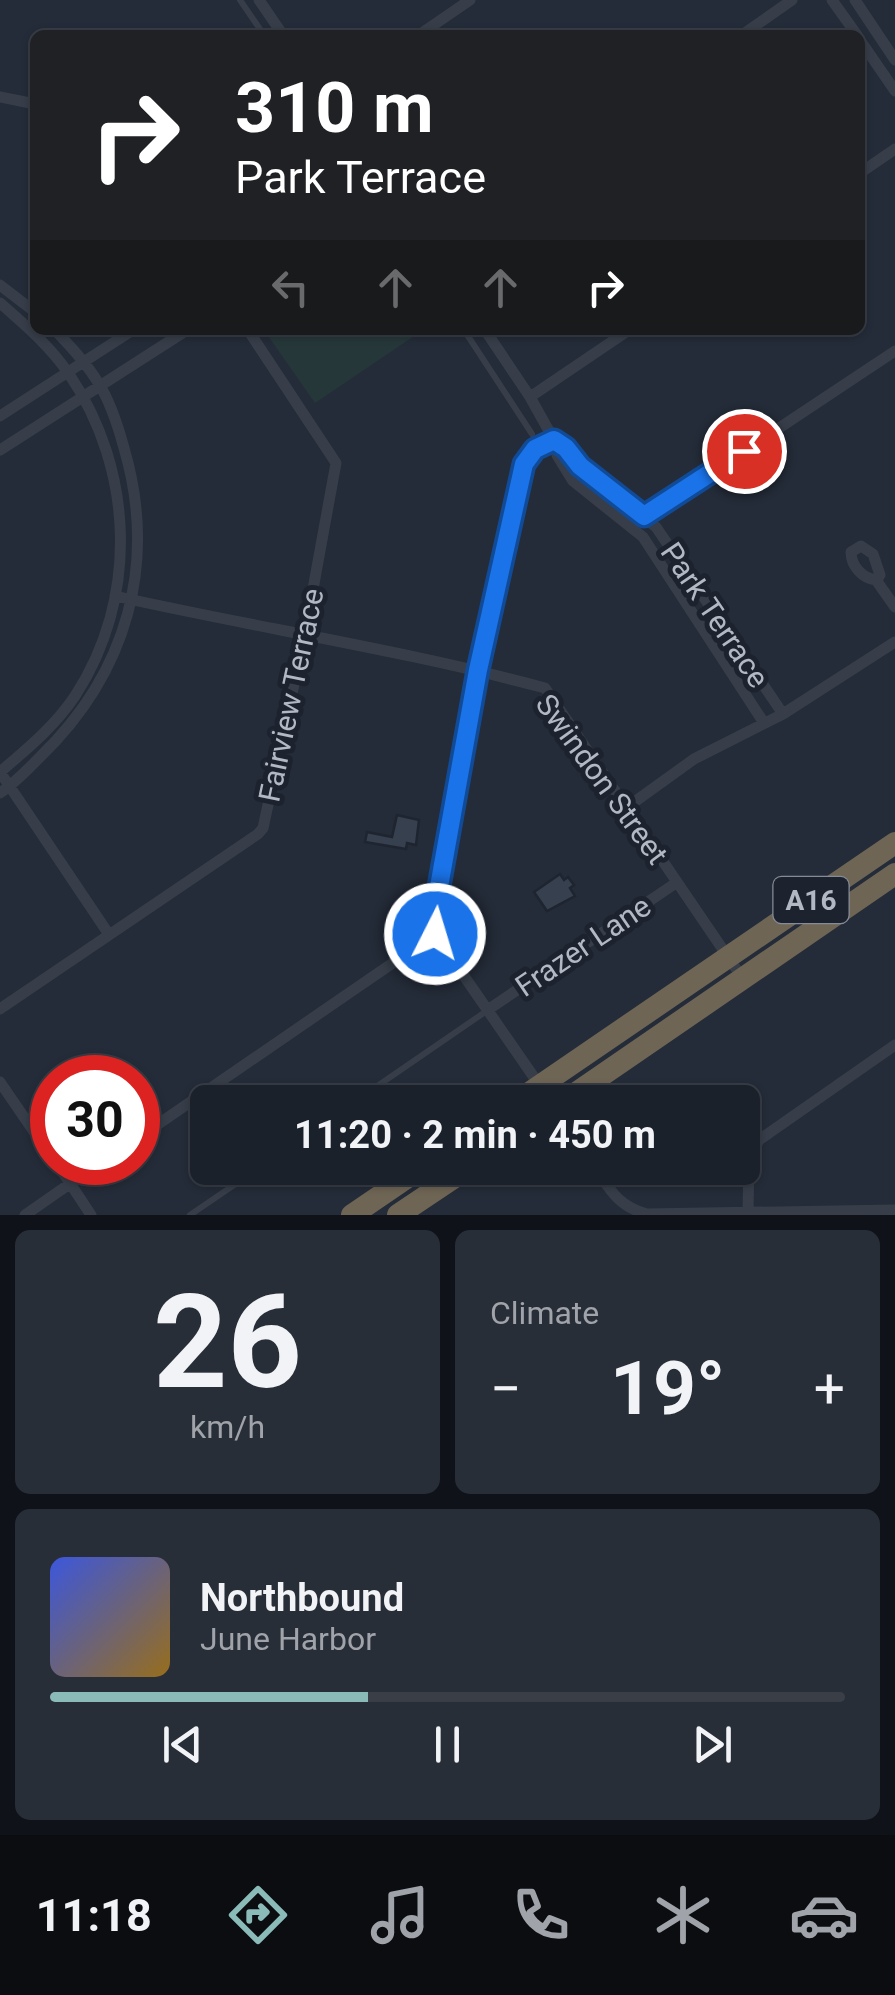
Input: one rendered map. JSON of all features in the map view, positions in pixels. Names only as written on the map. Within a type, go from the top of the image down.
[{"type":"highway","name":"A16","points":[[541,1085],[895,843]]},
{"type":"highway","name":"A16","points":[[588,1085],[895,874]]},
{"type":"highway","points":[[352,1215],[396,1185]]},
{"type":"highway","points":[[398,1215],[443,1185]]},
{"type":"street","points":[[259,0],[280,30]]},
{"type":"street","points":[[426,30],[470,0]]},
{"type":"street","points":[[749,30],[792,0]]},
{"type":"street","points":[[832,0],[853,30]]},
{"type":"street","points":[[856,0],[895,60]]},
{"type":"street","points":[[865,48],[895,91]]},
{"type":"street","points":[[0,97],[30,103]]},
{"type":"street","points":[[865,170],[894,150]]},
{"type":"street","points":[[0,285],[30,308]]},
{"type":"street","points":[[0,303],[30,328]]},
{"type":"street","points":[[38,335],[68,373],[100,431],[118,488],[122,548],[98,653],[74,697],[45,733],[0,772],[4,790],[108,933]]},
{"type":"street","points":[[4,790],[55,743],[88,704],[112,660],[132,600],[138,544],[135,484],[118,424],[102,387],[60,335]]},
{"type":"street","points":[[0,416],[126,335]]},
{"type":"street","points":[[0,450],[180,335]]},
{"type":"street","name":"Fairview Terrace","points":[[0,1009],[263,828],[336,464],[251,335]]},
{"type":"street","points":[[530,397],[622,335]]},
{"type":"street","name":"Park Terrace","points":[[489,336],[530,397],[554,440],[556,455],[573,481],[643,537],[764,723]]},
{"type":"street","points":[[632,528],[644,516],[895,351]]},
{"type":"street","points":[[539,1085],[435,934],[433,920],[478,670],[524,464],[535,449],[554,440]]},
{"type":"street","name":"Park Terrace","points":[[554,440],[656,528],[783,714]]},
{"type":"street","points":[[876,580],[895,607]]},
{"type":"street","name":"Swindon Street","points":[[114,596],[305,633],[545,688],[742,979]]},
{"type":"street","points":[[626,808],[694,759],[783,714],[895,642]]},
{"type":"street","name":"Frazer Lane","points":[[489,1010],[676,883]]},
{"type":"street","points":[[160,1123],[435,934]]},
{"type":"street","points":[[748,1212],[750,1158],[759,1140],[895,1045]]},
{"type":"street","points":[[0,1082],[30,1125]]},
{"type":"street","points":[[25,1215],[69,1185]]},
{"type":"street","points":[[71,1185],[91,1215]]},
{"type":"street","points":[[608,1185],[630,1210],[647,1214],[895,1210]]},
{"type":"lane","points":[[240,0],[261,30]]},
{"type":"lane","points":[[468,335],[532,434]]},
{"type":"lane","name":"Park Terrace","points":[[478,350],[489,336]]},
{"type":"lane","points":[[379,1085],[489,1010]]},
{"type":"lane","points":[[190,1215],[234,1185]]},
{"type":"shaded area","points":[[267,335],[416,335],[315,403]]},
{"type":"building","points":[[397,815],[419,820],[416,845],[407,843],[406,849],[365,842],[367,832],[392,837]]},
{"type":"building","points":[[560,874],[574,885],[570,888],[575,896],[547,911],[534,892]]},
{"type":"route","points":[[435,934],[433,920],[474,693],[524,464],[535,449],[554,440],[580,466],[644,516],[744,451]]}]
